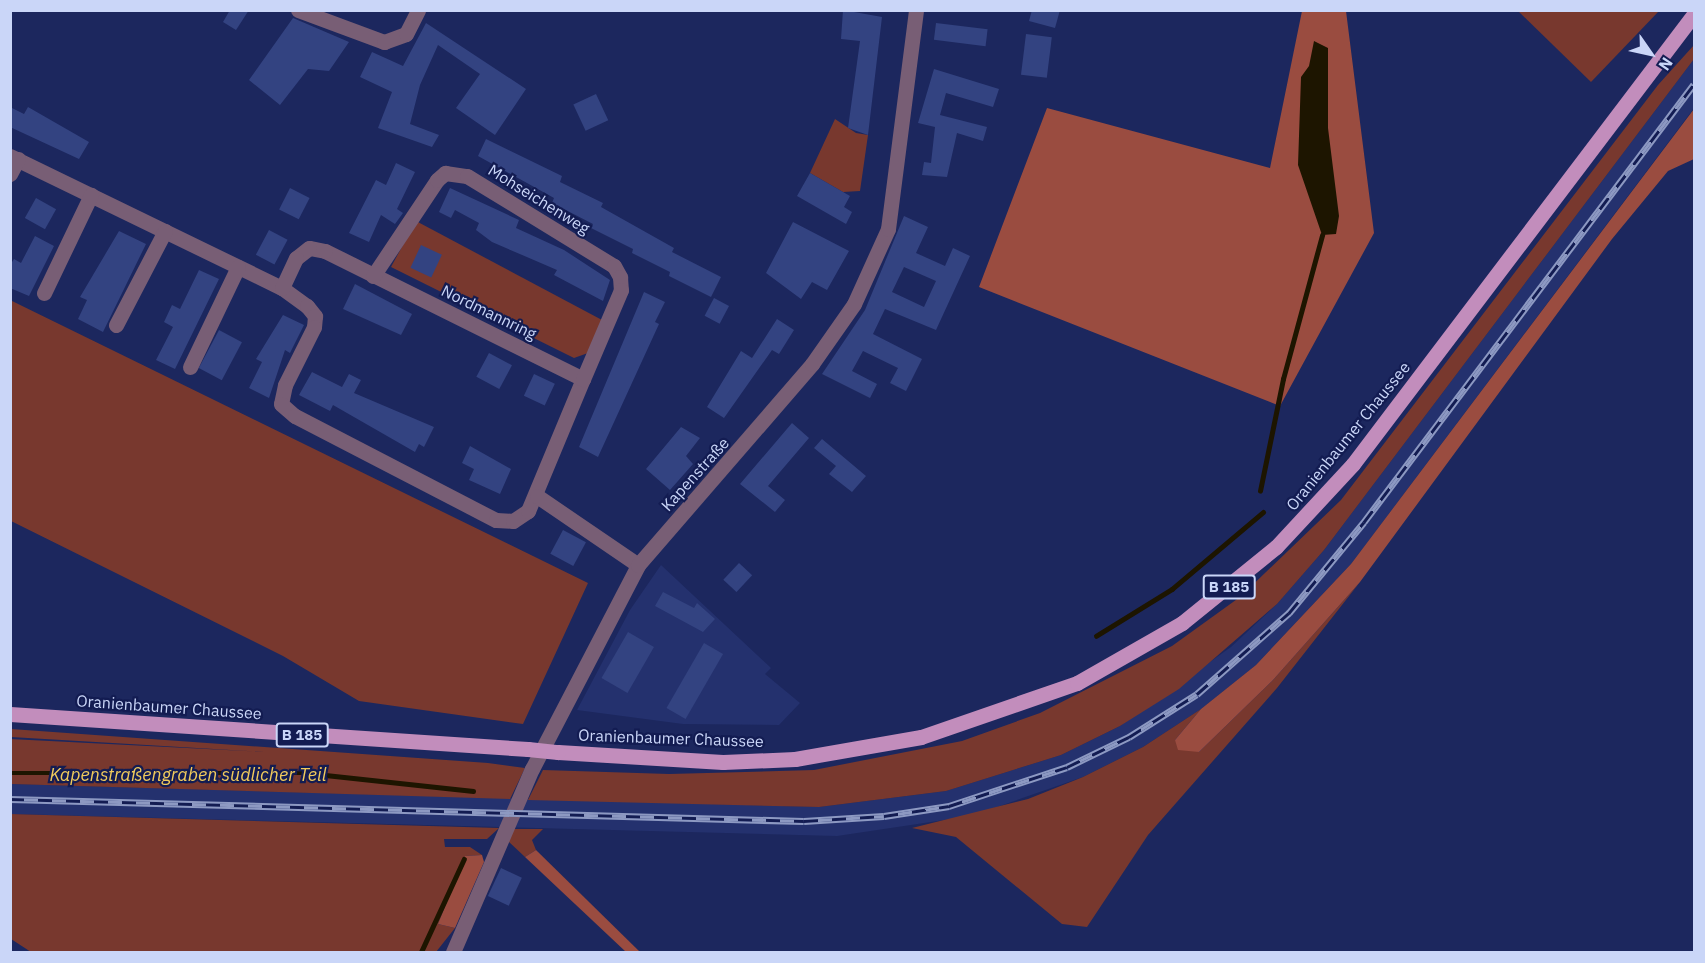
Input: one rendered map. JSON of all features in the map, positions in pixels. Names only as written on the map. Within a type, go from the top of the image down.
[{"type":"main road","name":"Oranienbaumer Chaussee","points":[[10,714],[723,762],[795,759],[870,748],[961,727],[1077,683],[1154,641],[1244,575],[1327,494],[1695,14]]},
{"type":"street","points":[[298,10],[384,42],[406,34],[418,10]]},
{"type":"street","name":"Kapenstraße","points":[[453,952],[532,770],[638,565],[812,364],[854,304],[888,229],[916,10]]},
{"type":"street","points":[[10,174],[14,158],[282,288],[315,316],[281,404],[295,416],[496,520],[513,521],[528,511],[537,496],[583,379]]},
{"type":"street","name":"Mohseichenweg","points":[[373,276],[437,180],[445,173],[467,176],[614,266],[620,277],[621,290],[583,379]]},
{"type":"street","points":[[44,293],[91,195]]},
{"type":"street","points":[[116,325],[165,231]]},
{"type":"street","name":"Nordmannring","points":[[282,288],[296,258],[309,249],[325,251],[583,379]]},
{"type":"street","points":[[190,367],[238,267]]},
{"type":"street","points":[[537,496],[638,565]]},
{"type":"shaded area","points":[[1302,11],[1346,11],[1374,233],[1280,406],[979,287],[1047,108],[1270,168]]},
{"type":"shaded area","points":[[1518,11],[1659,11],[1591,82]]},
{"type":"shaded area","points":[[1314,41],[1328,48],[1328,128],[1339,216],[1336,234],[1322,235],[1298,165],[1301,77],[1309,66]]},
{"type":"shaded area","points":[[1694,45],[1694,59],[1324,550],[1277,604],[1179,689],[1120,726],[1061,755],[946,791],[819,807],[528,800],[543,770],[669,774],[814,770],[962,741],[1040,713],[1172,646],[1240,597],[1341,500],[1658,85]]},
{"type":"shaded area","points":[[1694,59],[1694,108],[1351,564],[1256,665],[1201,709],[1143,747],[1083,777],[971,816],[837,836],[11,814],[11,784],[819,807],[946,791],[1061,755],[1120,726],[1231,647],[1277,604],[1324,550]]},
{"type":"shaded area","points":[[1694,109],[1694,159],[1668,171],[1612,239],[1360,582],[1273,680],[1199,752],[1178,750],[1175,740],[1201,709],[1256,665],[1351,564]]},
{"type":"shaded area","points":[[835,119],[856,133],[868,135],[860,191],[843,192],[810,173]]},
{"type":"shaded area","points":[[416,221],[602,320],[588,353],[574,358],[391,267]]},
{"type":"shaded area","points":[[10,300],[588,583],[523,724],[359,701],[283,656],[11,521]]},
{"type":"shaded area","points":[[661,565],[771,668],[765,674],[800,703],[779,725],[683,724],[577,710],[630,610]]},
{"type":"shaded area","points":[[1360,582],[1277,688],[1148,835],[1087,927],[1062,924],[956,837],[912,828],[1028,799],[1083,777],[1143,747],[1201,709],[1175,740],[1199,752],[1273,680]]},
{"type":"shaded area","points":[[11,729],[488,763],[525,768],[510,799],[11,784],[10,739],[265,752],[11,737]]},
{"type":"shaded area","points":[[10,814],[499,828],[487,839],[444,839],[445,847],[470,847],[482,855],[465,856],[438,924],[455,928],[436,952],[31,952],[11,939]]},
{"type":"shaded area","points":[[513,829],[543,829],[532,840],[536,850],[525,857],[506,839]]},
{"type":"shaded area","points":[[536,850],[640,952],[626,952],[525,857]]},
{"type":"shaded area","points":[[482,855],[484,862],[455,928],[438,924],[465,856]]},
{"type":"building","points":[[230,10],[249,10],[236,30],[223,22]]},
{"type":"building","points":[[843,10],[882,17],[868,135],[848,128],[860,41],[841,39]]},
{"type":"building","points":[[1032,10],[1060,10],[1055,28],[1029,21]]},
{"type":"building","points":[[293,18],[349,42],[329,71],[308,69],[280,105],[249,80]]},
{"type":"building","points":[[426,23],[526,89],[495,135],[456,108],[480,74],[438,45],[420,85],[410,124],[439,135],[432,147],[378,128],[392,92],[360,77],[372,52],[403,66]]},
{"type":"building","points":[[936,23],[988,29],[986,46],[934,40]]},
{"type":"building","points":[[1026,34],[1052,37],[1047,78],[1021,75]]},
{"type":"building","points":[[934,69],[999,89],[993,107],[946,93],[940,115],[987,127],[983,141],[957,133],[947,177],[922,175],[924,162],[931,163],[935,127],[918,123]]},
{"type":"building","points":[[596,94],[608,120],[586,131],[573,105]]},
{"type":"building","points":[[10,107],[24,114],[28,107],[89,142],[79,159],[10,127]]},
{"type":"building","points":[[486,139],[562,176],[560,182],[603,203],[601,207],[674,248],[672,252],[721,277],[711,297],[669,276],[670,272],[632,253],[633,249],[591,228],[593,224],[552,203],[554,198],[478,156]]},
{"type":"building","points":[[396,163],[415,172],[397,209],[403,213],[395,224],[381,215],[369,242],[349,233],[376,180],[386,185]]},
{"type":"building","points":[[810,173],[850,196],[844,207],[852,212],[846,224],[797,196]]},
{"type":"building","points":[[290,188],[310,198],[299,219],[279,209]]},
{"type":"building","points":[[450,188],[519,220],[516,228],[564,250],[610,280],[603,301],[554,275],[557,270],[492,242],[476,230],[479,223],[455,210],[451,218],[439,212]]},
{"type":"building","points":[[36,198],[56,209],[45,229],[25,218]]},
{"type":"building","points":[[904,216],[928,227],[916,253],[945,266],[953,248],[970,256],[936,330],[885,309],[873,334],[922,359],[906,391],[890,383],[898,368],[863,351],[852,371],[877,384],[870,398],[822,374],[865,310]],"holes":[[[904,267],[936,281],[924,307],[892,292]]]},
{"type":"building","points":[[793,222],[849,251],[827,290],[812,282],[801,299],[766,273]]},
{"type":"building","points":[[269,230],[288,240],[274,265],[256,255]]},
{"type":"building","points":[[119,231],[146,244],[103,332],[78,319],[87,300],[80,297]]},
{"type":"building","points":[[35,236],[54,246],[29,296],[10,288],[10,265],[14,259],[21,263]]},
{"type":"building","points":[[421,245],[442,255],[431,277],[410,268]]},
{"type":"building","points":[[199,270],[219,279],[175,369],[156,360],[173,327],[164,322],[172,305],[180,309]]},
{"type":"building","points":[[355,284],[412,314],[401,335],[343,309]]},
{"type":"building","points":[[644,292],[665,302],[655,322],[659,324],[598,457],[579,447]]},
{"type":"building","points":[[714,298],[729,306],[720,324],[705,316]]},
{"type":"building","points":[[283,315],[304,325],[290,353],[285,350],[269,398],[249,388],[262,362],[256,359]]},
{"type":"building","points":[[777,319],[794,330],[779,354],[772,350],[724,418],[707,407],[741,351],[752,358]]},
{"type":"building","points":[[219,330],[242,342],[222,380],[199,368]]},
{"type":"building","points":[[489,353],[512,365],[499,389],[476,377]]},
{"type":"building","points":[[312,372],[342,387],[349,374],[361,380],[354,393],[434,427],[424,447],[419,444],[415,452],[333,405],[330,411],[299,395]]},
{"type":"building","points":[[534,374],[555,384],[545,405],[524,396]]},
{"type":"building","points":[[792,423],[809,438],[768,486],[785,500],[775,512],[740,484]]},
{"type":"building","points":[[681,427],[700,438],[686,456],[693,464],[670,490],[646,469]]},
{"type":"building","points":[[822,439],[866,476],[852,492],[829,474],[836,466],[814,448]]},
{"type":"building","points":[[470,446],[511,469],[500,494],[469,480],[474,469],[462,463]]},
{"type":"building","points":[[563,530],[586,542],[573,566],[550,554]]},
{"type":"building","points":[[739,563],[752,575],[736,592],[723,580]]},
{"type":"building","points":[[663,592],[694,608],[697,603],[715,619],[703,632],[655,606]]},
{"type":"building","points":[[628,632],[654,647],[627,693],[602,678]]},
{"type":"building","points":[[704,643],[723,654],[686,719],[666,708]]},
{"type":"building","points":[[501,868],[522,878],[509,906],[488,896]]},
{"type":"waterway","points":[[1260,491],[1283,379],[1322,235]]},
{"type":"waterway","points":[[1096,636],[1172,589],[1263,512]]},
{"type":"waterway","name":"Kapenstraßengraben südlicher Teil","points":[[10,773],[307,773],[473,791]]},
{"type":"waterway","name":"Kapenstraßengraben südlicher Teil","points":[[421,952],[464,859]]},
{"type":"railway","points":[[10,799],[804,821],[884,816],[949,806],[1067,767],[1129,737],[1197,694],[1289,613],[1364,522],[1694,84]]}]
